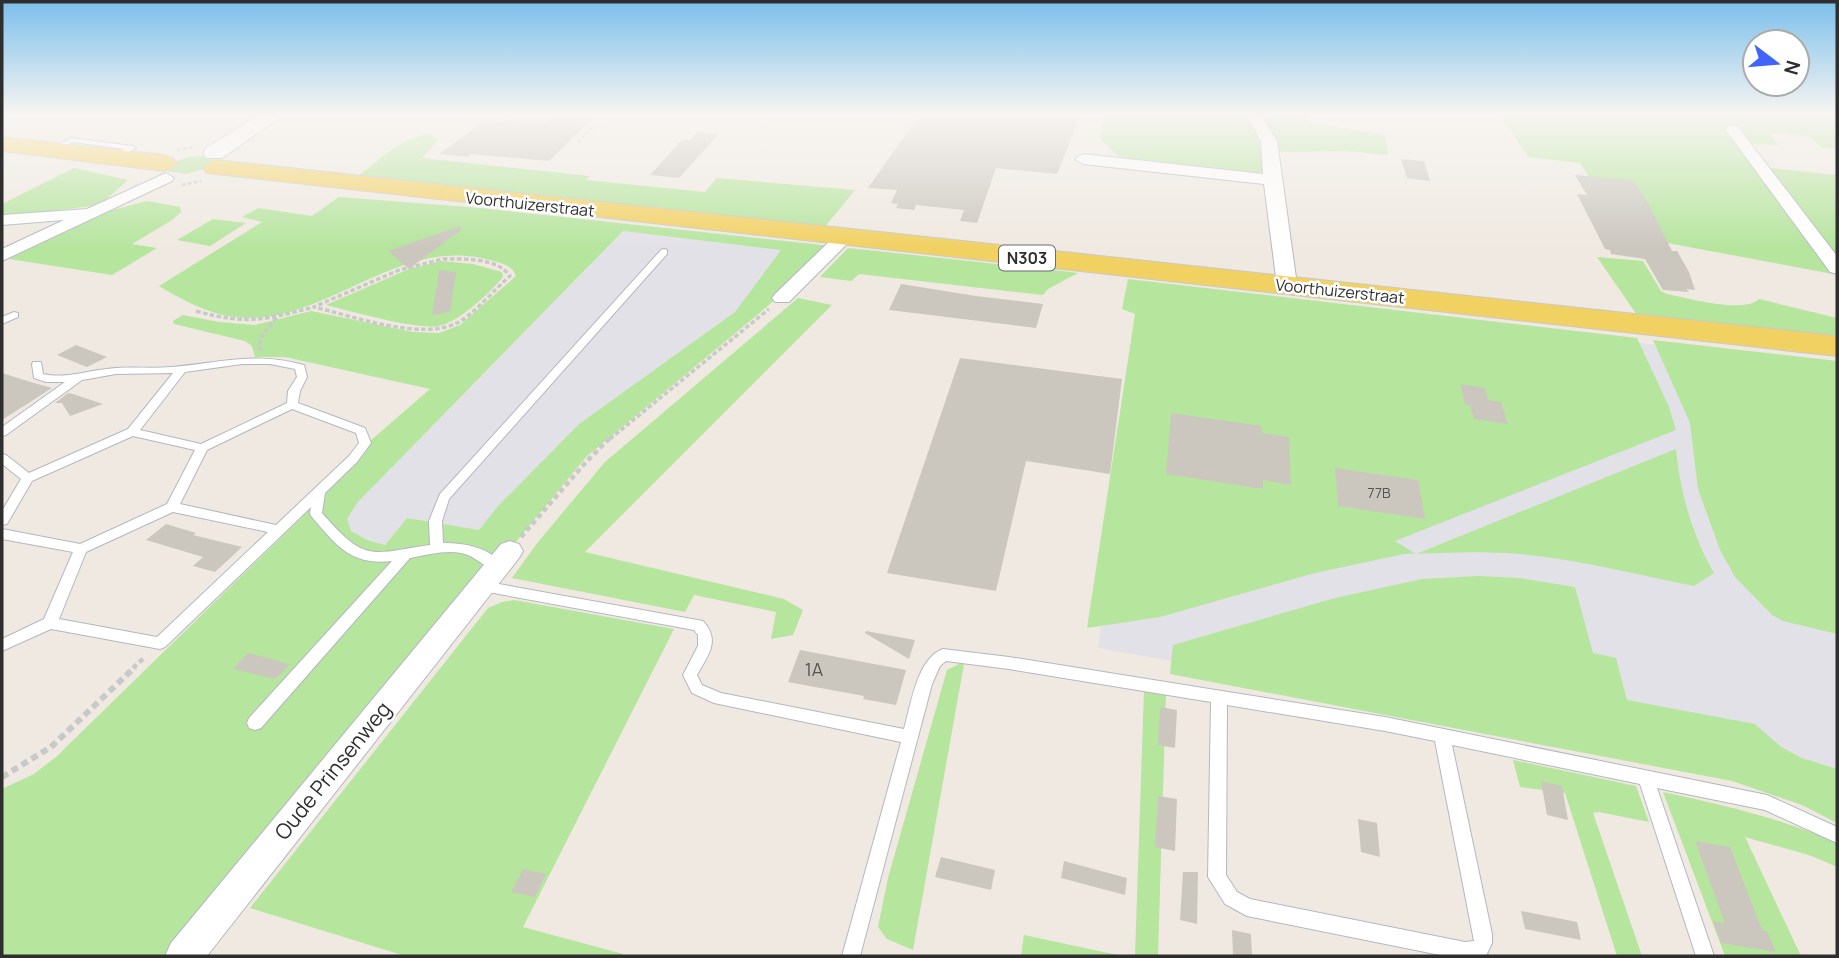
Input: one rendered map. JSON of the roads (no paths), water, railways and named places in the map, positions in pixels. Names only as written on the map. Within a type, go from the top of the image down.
[{"type":"main road","name":"Voorthuizerstraat","points":[[129,159],[1837,346]]},
{"type":"street","points":[[2,257],[101,211],[202,159]]},
{"type":"street","points":[[1083,159],[1272,180]]},
{"type":"street","points":[[1270,159],[1287,285]]},
{"type":"street","points":[[1755,159],[1837,268]]},
{"type":"street","points":[[2,220],[101,211]]},
{"type":"street","points":[[782,299],[843,239]]},
{"type":"street","name":"Oude Prinsenweg","points":[[184,956],[496,568]]},
{"type":"lane","points":[[437,547],[434,519],[444,497],[664,251]]},
{"type":"lane","points":[[2,321],[14,315]]},
{"type":"lane","points":[[37,364],[38,376],[45,378],[79,377],[142,369],[181,370],[238,360],[281,360],[300,367],[302,377],[293,391],[292,405]]},
{"type":"lane","points":[[2,521],[28,478],[132,432],[181,370]]},
{"type":"lane","points":[[3,430],[79,377]]},
{"type":"lane","points":[[2,645],[50,623],[160,643],[319,493],[365,443],[361,431],[327,421],[292,405],[202,447],[132,432]]},
{"type":"lane","points":[[172,507],[202,447]]},
{"type":"lane","points":[[2,458],[28,478]]},
{"type":"lane","points":[[319,493],[316,514],[352,551],[371,556],[437,547],[461,548],[487,556],[496,568],[698,625],[705,633],[705,646],[690,675],[698,689],[719,699],[910,737]]},
{"type":"lane","points":[[2,534],[81,549],[172,507],[279,530]]},
{"type":"lane","points":[[50,623],[81,549]]},
{"type":"lane","points":[[255,723],[407,553]]},
{"type":"lane","points":[[851,956],[929,671],[943,655],[1219,697],[1442,736],[1767,803],[1837,835]]},
{"type":"lane","points":[[1219,697],[1217,877],[1231,898],[1247,907],[1465,951],[1479,950],[1483,943],[1483,933],[1442,736]]},
{"type":"lane","points":[[1646,778],[1705,956]]}]
